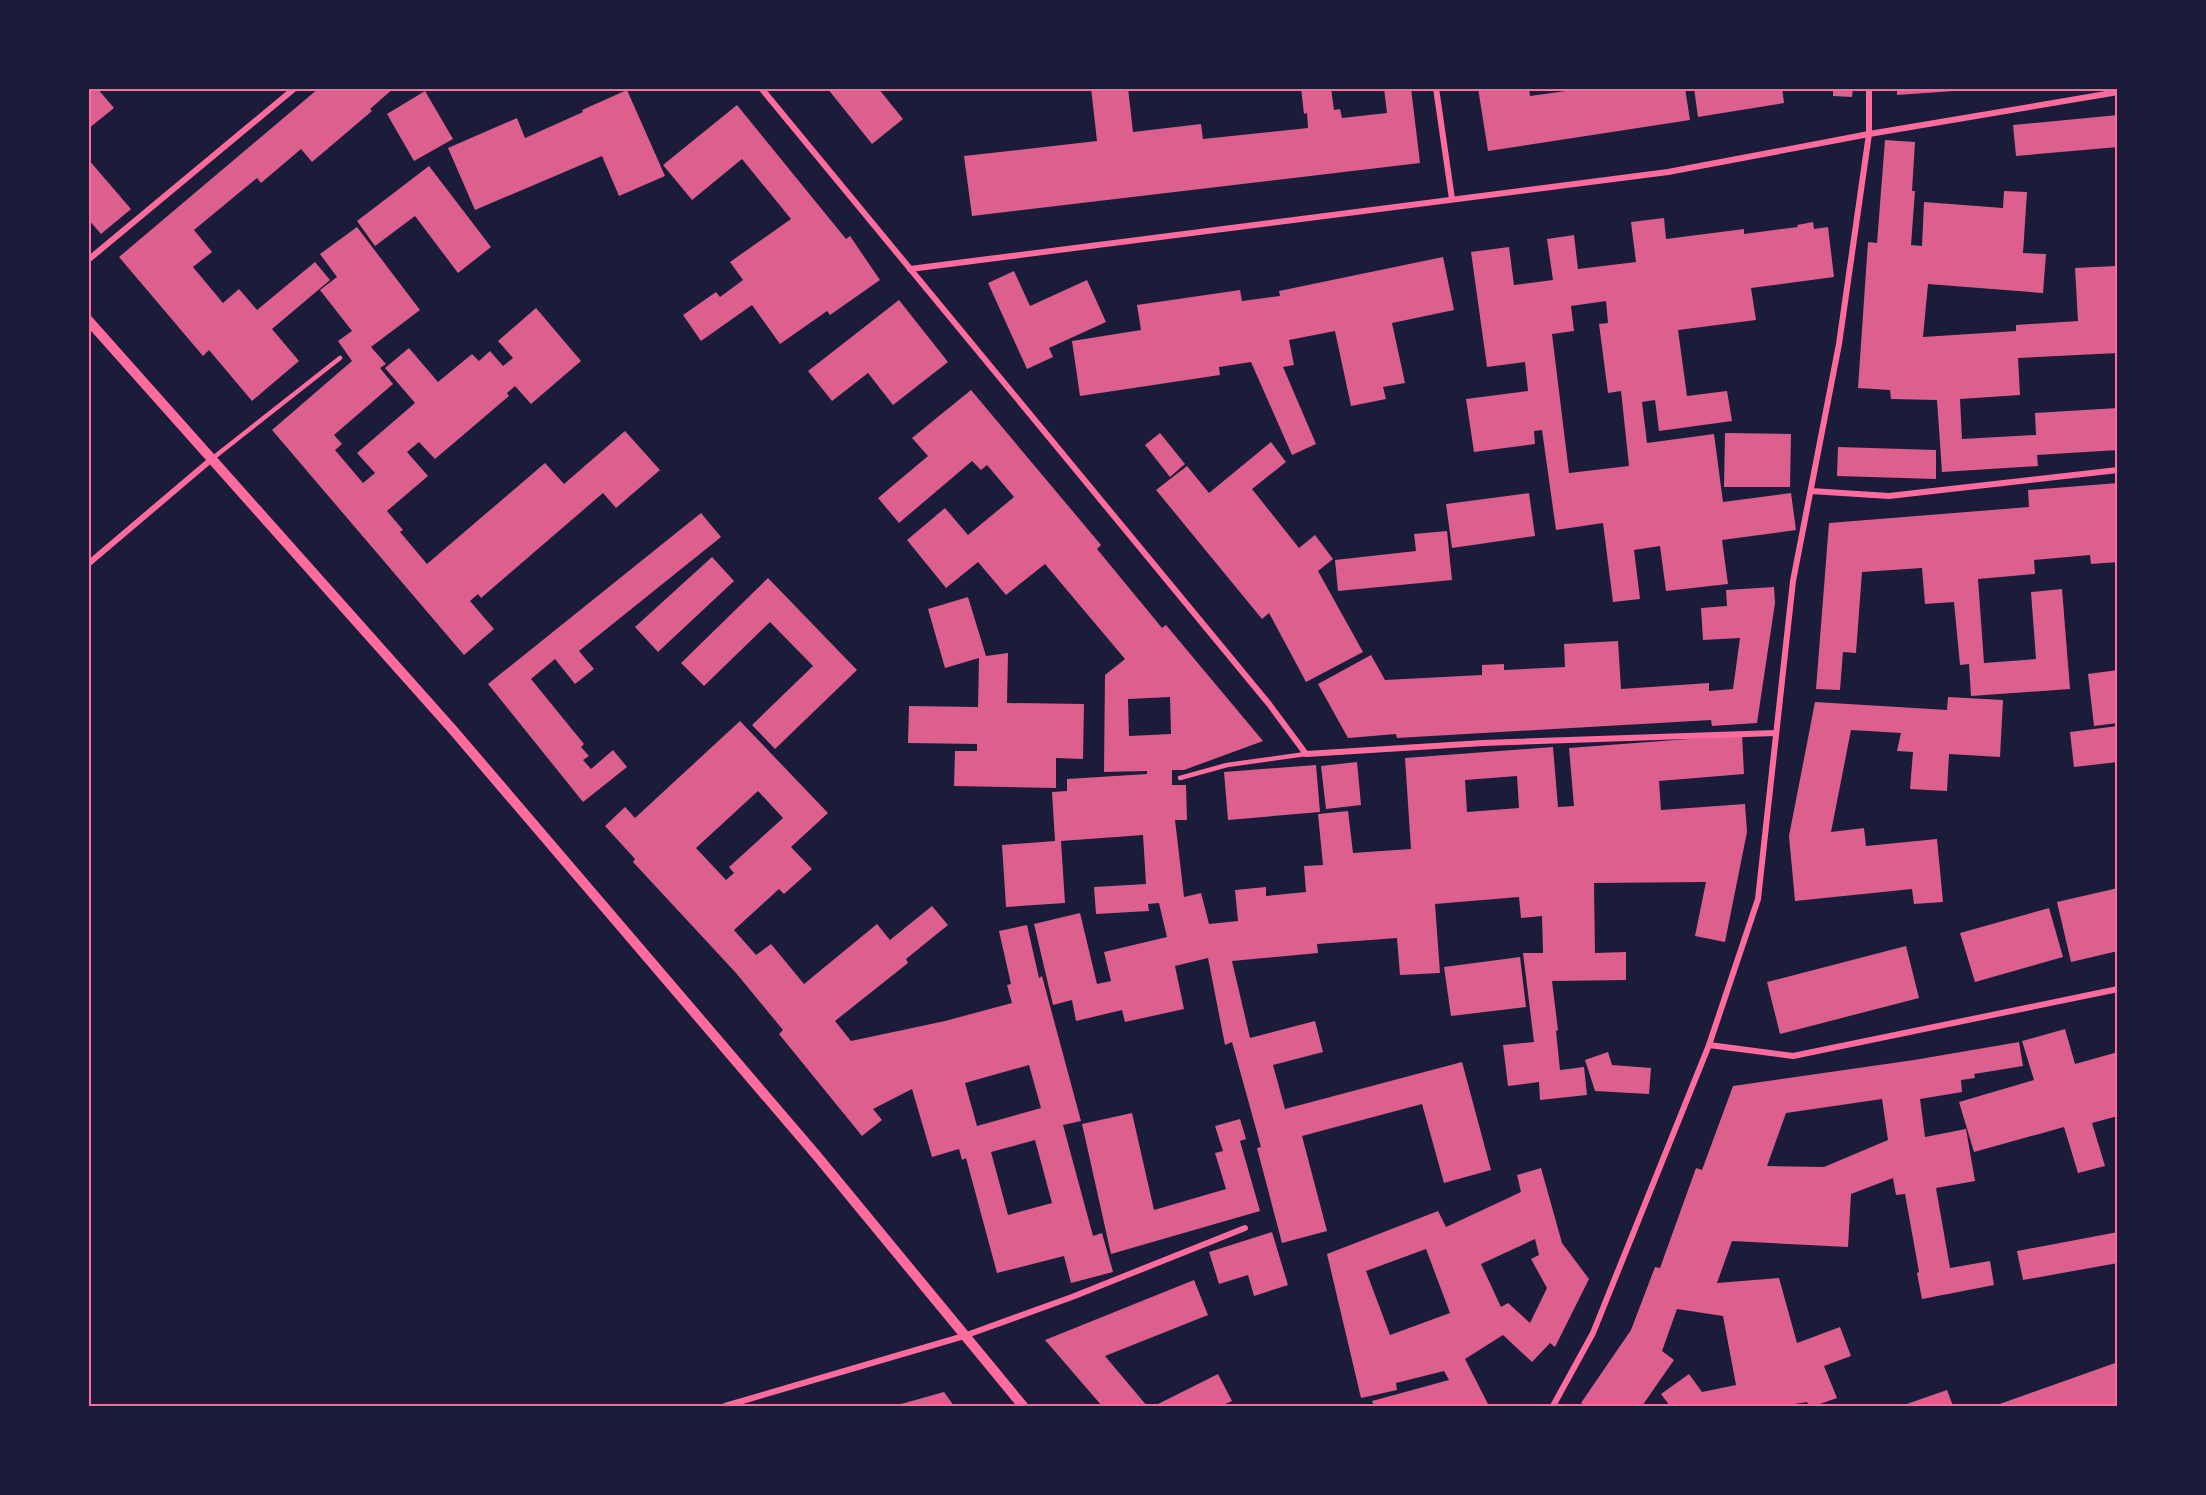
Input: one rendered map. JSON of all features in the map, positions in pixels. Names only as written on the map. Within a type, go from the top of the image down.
[{"type":"street","points":[[88,260],[295,88]]},
{"type":"street","points":[[761,88],[1269,704],[1306,754],[1483,742],[1776,733]]},
{"type":"street","points":[[1436,88],[1452,199]]},
{"type":"street","points":[[1553,1407],[1593,1333],[1709,1045],[1758,899],[1793,581],[1839,344],[1869,134],[1869,88]]},
{"type":"street","points":[[910,268],[1668,172],[1869,134],[2118,92]]},
{"type":"street","points":[[88,320],[453,730],[816,1156],[1023,1407]]},
{"type":"street","points":[[88,564],[213,458]]},
{"type":"street","points":[[1810,491],[1888,496],[2118,470]]},
{"type":"street","points":[[1709,1045],[1793,1056],[2118,989]]},
{"type":"street","points":[[725,1407],[964,1336],[1072,1297],[1245,1228]]},
{"type":"lane","points":[[213,458],[340,358]]},
{"type":"lane","points":[[1180,778],[1227,765],[1306,754]]},
{"type":"building","points":[[88,88],[97,88],[114,108],[88,129]]},
{"type":"building","points":[[319,88],[394,88],[370,109],[372,111],[312,162],[301,149],[261,183],[257,178],[194,230],[212,252],[193,267],[223,303],[239,289],[257,310],[315,262],[330,280],[272,329],[299,361],[252,401],[209,350],[203,356],[119,257]]},
{"type":"building","points":[[827,88],[878,88],[903,119],[872,144]]},
{"type":"building","points":[[1091,88],[1128,88],[1133,132],[1201,124],[1203,139],[1308,128],[1301,88],[1331,88],[1334,110],[1340,109],[1342,118],[1387,113],[1384,88],[1411,88],[1420,163],[972,216],[964,156],[1097,141]]},
{"type":"building","points":[[1478,88],[1529,88],[1530,96],[1566,91],[1565,88],[1685,88],[1690,120],[1488,151]]},
{"type":"building","points":[[1694,88],[1782,88],[1784,103],[1698,117]]},
{"type":"building","points":[[1833,88],[1853,88],[1852,97],[1833,96]]},
{"type":"building","points":[[1897,88],[1969,88],[1969,90],[1897,95]]},
{"type":"building","points":[[627,90],[665,176],[619,196],[602,156],[475,210],[448,148],[517,118],[525,138]]},
{"type":"building","points":[[425,91],[453,139],[414,161],[387,114]]},
{"type":"building","points":[[737,105],[846,239],[850,236],[880,280],[830,315],[827,311],[780,344],[752,305],[701,341],[683,315],[716,292],[720,297],[743,280],[730,262],[791,219],[742,159],[692,200],[663,165]]},
{"type":"building","points":[[2118,115],[2118,147],[2016,156],[2013,125]]},
{"type":"building","points":[[1885,140],[1915,142],[1912,191],[1915,191],[1911,245],[1922,246],[1924,202],[2003,208],[2004,191],[2027,192],[2023,253],[2046,254],[2043,293],[1928,284],[1923,337],[2016,331],[2016,325],[2078,321],[2075,268],[2116,266],[2118,353],[2018,358],[2020,395],[1960,399],[1962,439],[2036,435],[2035,413],[2118,408],[2118,450],[2037,455],[2038,466],[1942,472],[1937,400],[1891,399],[1890,390],[1858,388],[1868,242],[1877,243]]},
{"type":"building","points":[[88,159],[131,209],[101,234],[88,219]]},
{"type":"building","points":[[429,166],[491,247],[458,273],[415,216],[375,246],[357,221]]},
{"type":"building","points":[[1664,218],[1666,239],[1744,229],[1744,234],[1798,227],[1797,225],[1813,222],[1814,229],[1828,227],[1834,277],[1751,288],[1756,320],[1678,330],[1687,396],[1727,391],[1732,421],[1659,431],[1655,400],[1642,402],[1647,443],[1714,434],[1723,502],[1791,493],[1796,530],[1722,540],[1728,584],[1666,591],[1660,546],[1634,550],[1640,599],[1613,602],[1603,523],[1556,530],[1542,430],[1534,431],[1535,444],[1474,452],[1466,399],[1528,391],[1525,362],[1487,367],[1471,252],[1509,247],[1514,285],[1553,280],[1547,239],[1574,235],[1578,269],[1636,262],[1631,222]],"holes":[[[1606,301],[1608,323],[1599,324],[1608,393],[1621,391],[1629,466],[1569,473],[1552,334],[1574,331],[1571,306]]]},
{"type":"building","points":[[357,227],[420,310],[371,347],[386,364],[380,368],[393,384],[334,435],[342,444],[335,450],[363,483],[375,473],[357,453],[415,403],[385,368],[409,348],[438,382],[472,354],[479,361],[490,351],[503,366],[513,358],[498,341],[536,308],[581,361],[531,404],[515,386],[507,393],[509,396],[435,459],[419,442],[407,452],[428,476],[387,511],[403,530],[400,532],[427,564],[545,463],[564,484],[625,431],[660,470],[616,508],[603,493],[481,598],[478,594],[470,601],[494,629],[464,655],[272,430],[352,361],[338,341],[352,331],[320,290],[337,277],[320,254]]},
{"type":"building","points":[[1443,257],[1454,310],[1392,323],[1405,383],[1383,387],[1386,399],[1351,406],[1335,331],[1289,340],[1294,365],[1283,367],[1316,444],[1292,455],[1251,362],[1219,367],[1220,375],[1080,396],[1072,341],[1141,330],[1137,305],[1240,290],[1242,301],[1280,296],[1279,291]]},
{"type":"building","points":[[1014,271],[1030,306],[1087,280],[1106,322],[1049,348],[1053,357],[1027,369],[988,283]]},
{"type":"building","points":[[899,300],[948,362],[893,405],[868,373],[832,401],[808,371]]},
{"type":"building","points":[[971,390],[1101,545],[1097,549],[1162,628],[1166,625],[1263,741],[1184,770],[1172,770],[1172,785],[1186,785],[1187,820],[1175,820],[1184,897],[1201,893],[1209,924],[1238,921],[1235,890],[1266,887],[1266,896],[1306,892],[1304,866],[1323,865],[1318,814],[1348,811],[1353,853],[1411,849],[1405,758],[1553,747],[1558,807],[1574,806],[1569,748],[1742,735],[1744,774],[1659,781],[1661,810],[1745,804],[1747,832],[1725,942],[1695,936],[1706,882],[1594,883],[1595,953],[1626,952],[1626,980],[1552,981],[1560,1070],[1584,1067],[1587,1095],[1540,1100],[1539,1082],[1508,1086],[1503,1045],[1534,1042],[1523,953],[1543,953],[1542,916],[1521,918],[1519,897],[1435,904],[1440,973],[1400,975],[1397,938],[1317,944],[1318,953],[1232,961],[1250,1038],[1315,1021],[1323,1052],[1273,1065],[1285,1109],[1462,1062],[1491,1170],[1444,1183],[1422,1104],[1302,1136],[1327,1231],[1282,1243],[1257,1148],[1261,1147],[1232,1042],[1225,1045],[1208,958],[1175,966],[1184,1009],[1125,1022],[1122,1010],[1076,1021],[1072,1000],[1053,1005],[1034,924],[1080,913],[1097,984],[1111,981],[1104,952],[1167,937],[1159,903],[1148,904],[1149,911],[1096,914],[1094,887],[1146,884],[1143,835],[1061,841],[1065,903],[1006,907],[1002,845],[1055,841],[1052,792],[1067,791],[1067,779],[1147,774],[1147,771],[1104,772],[1105,675],[1125,659],[1045,564],[1006,595],[978,562],[946,588],[907,540],[945,508],[968,535],[1014,497],[987,465],[981,470],[972,461],[899,523],[878,498],[928,456],[912,438]],"holes":[[[1170,697],[1171,734],[1129,736],[1128,699]],[[1517,776],[1519,808],[1467,812],[1465,780]]]},
{"type":"building","points":[[1160,433],[1185,464],[1170,477],[1145,445]]},
{"type":"building","points":[[1725,433],[1791,434],[1790,487],[1724,487]]},
{"type":"building","points":[[1271,442],[1286,462],[1252,489],[1299,548],[1315,535],[1333,559],[1318,571],[1363,652],[1306,682],[1269,613],[1262,619],[1156,490],[1187,466],[1209,493]]},
{"type":"building","points":[[1838,447],[1936,450],[1936,479],[1837,476]]},
{"type":"building","points":[[2118,483],[2118,518],[2115,518],[2118,562],[2091,564],[2090,555],[2034,560],[2035,574],[1978,579],[1984,663],[2036,659],[2031,592],[2062,589],[2070,689],[1971,696],[1969,664],[1960,665],[1954,602],[1925,604],[1922,568],[1862,572],[1856,653],[1843,652],[1840,690],[1816,689],[1829,523],[2029,507],[2028,490]]},
{"type":"building","points":[[1529,493],[1535,536],[1452,548],[1446,504]]},
{"type":"building","points":[[701,513],[721,537],[579,651],[594,669],[575,684],[555,659],[531,679],[584,744],[581,747],[589,756],[583,760],[591,769],[613,750],[627,767],[583,802],[488,684]]},
{"type":"building","points":[[1447,531],[1452,580],[1338,591],[1335,560],[1416,551],[1414,534]]},
{"type":"building","points":[[712,557],[734,581],[658,652],[635,627]]},
{"type":"building","points":[[768,578],[857,670],[775,749],[752,725],[813,666],[770,622],[704,686],[681,663]]},
{"type":"building","points":[[1774,587],[1775,603],[1757,723],[1712,726],[1711,720],[1397,738],[1396,734],[1348,738],[1318,684],[1371,655],[1385,680],[1482,675],[1482,665],[1504,664],[1504,670],[1565,667],[1564,644],[1618,641],[1621,689],[1709,683],[1709,691],[1733,689],[1740,638],[1703,640],[1701,608],[1727,606],[1726,590]]},
{"type":"building","points":[[968,597],[986,656],[1008,653],[1007,703],[1084,704],[1083,759],[1056,758],[1056,788],[954,786],[955,751],[977,751],[977,744],[908,743],[909,706],[978,707],[979,658],[945,668],[928,609]]},
{"type":"building","points":[[2118,670],[2118,723],[2094,726],[2088,674]]},
{"type":"building","points":[[1948,697],[2003,700],[2000,757],[1949,754],[1947,791],[1910,789],[1913,752],[1897,751],[1901,733],[1851,730],[1831,832],[1864,828],[1866,846],[1937,839],[1943,902],[1914,904],[1912,889],[1795,901],[1789,836],[1815,702],[1947,710]]},
{"type":"building","points":[[740,721],[828,813],[791,847],[812,869],[784,894],[779,889],[734,930],[756,955],[771,944],[804,984],[877,924],[890,940],[932,906],[948,925],[906,959],[908,963],[835,1021],[851,1041],[945,1021],[1012,1003],[1007,985],[1011,984],[999,931],[1027,925],[1039,978],[1042,976],[1081,1121],[1063,1125],[1093,1236],[1102,1233],[1113,1272],[1071,1283],[1064,1256],[997,1273],[966,1158],[962,1160],[959,1149],[932,1157],[912,1089],[873,1109],[882,1120],[862,1136],[779,1034],[783,1030],[736,973],[633,862],[635,859],[605,826],[625,807],[635,818]],"holes":[[[758,791],[783,818],[729,867],[734,873],[726,880],[696,848]],[[1029,1065],[1041,1108],[977,1126],[965,1083]],[[1035,1140],[1052,1203],[1008,1215],[991,1152]]]},
{"type":"building","points":[[2118,726],[2118,762],[2074,767],[2070,732]]},
{"type":"building","points":[[1357,762],[1361,805],[1326,809],[1321,766]]},
{"type":"building","points":[[1316,765],[1320,812],[1228,820],[1224,772]]},
{"type":"building","points":[[2118,888],[2118,951],[2071,962],[2057,902]]},
{"type":"building","points":[[2049,908],[2063,957],[1975,982],[1960,933]]},
{"type":"building","points":[[1906,946],[1919,998],[1780,1034],[1767,982]]},
{"type":"building","points":[[1520,957],[1526,1007],[1451,1016],[1444,967]]},
{"type":"building","points":[[2065,1029],[2075,1064],[2118,1052],[2118,1116],[2092,1123],[2105,1166],[2078,1173],[2064,1127],[1974,1152],[1959,1102],[2034,1080],[2022,1041]]},
{"type":"building","points":[[2019,1042],[2023,1066],[1974,1074],[1975,1078],[1961,1080],[1962,1092],[1920,1099],[1925,1137],[1966,1129],[1975,1181],[1936,1188],[1950,1268],[1990,1261],[1994,1285],[1922,1299],[1905,1194],[1896,1195],[1893,1178],[1851,1194],[1848,1247],[1732,1241],[1717,1283],[1779,1278],[1797,1343],[1840,1327],[1851,1356],[1824,1366],[1837,1398],[1814,1406],[1809,1406],[1807,1402],[1782,1406],[1670,1406],[1661,1394],[1689,1374],[1702,1392],[1736,1385],[1723,1316],[1677,1309],[1662,1351],[1674,1360],[1642,1406],[1587,1406],[1581,1403],[1631,1330],[1655,1267],[1660,1268],[1696,1168],[1702,1170],[1733,1086],[1914,1060]],"holes":[[[1882,1099],[1888,1140],[1824,1167],[1767,1166],[1786,1113]]]},
{"type":"building","points":[[1608,1052],[1612,1065],[1651,1068],[1649,1094],[1595,1091],[1585,1060]]},
{"type":"building","points":[[1132,1113],[1154,1210],[1226,1189],[1215,1153],[1223,1151],[1215,1126],[1240,1119],[1246,1139],[1240,1141],[1260,1211],[1111,1254],[1082,1124]]},
{"type":"building","points":[[1541,1168],[1562,1243],[1589,1279],[1555,1347],[1550,1343],[1532,1362],[1503,1335],[1465,1359],[1489,1406],[1374,1406],[1372,1401],[1449,1380],[1444,1371],[1396,1383],[1397,1390],[1361,1398],[1327,1254],[1438,1211],[1446,1227],[1521,1192],[1517,1175]],"holes":[[[1535,1239],[1539,1255],[1531,1259],[1547,1288],[1530,1323],[1508,1303],[1501,1307],[1481,1264]],[[1426,1249],[1450,1313],[1390,1335],[1366,1271]]]},
{"type":"building","points":[[1272,1232],[1288,1285],[1254,1296],[1248,1275],[1219,1284],[1209,1252]]},
{"type":"building","points":[[2118,1232],[2118,1263],[2023,1280],[2017,1251]]},
{"type":"building","points":[[1194,1280],[1208,1315],[1105,1356],[1147,1406],[1102,1406],[1045,1340]]},
{"type":"building","points":[[2118,1362],[2118,1406],[1994,1406]]},
{"type":"building","points":[[1218,1374],[1232,1401],[1221,1406],[1154,1406]]},
{"type":"building","points":[[1947,1390],[1953,1406],[1901,1406]]},
{"type":"building","points":[[944,1392],[954,1406],[894,1406]]}]
